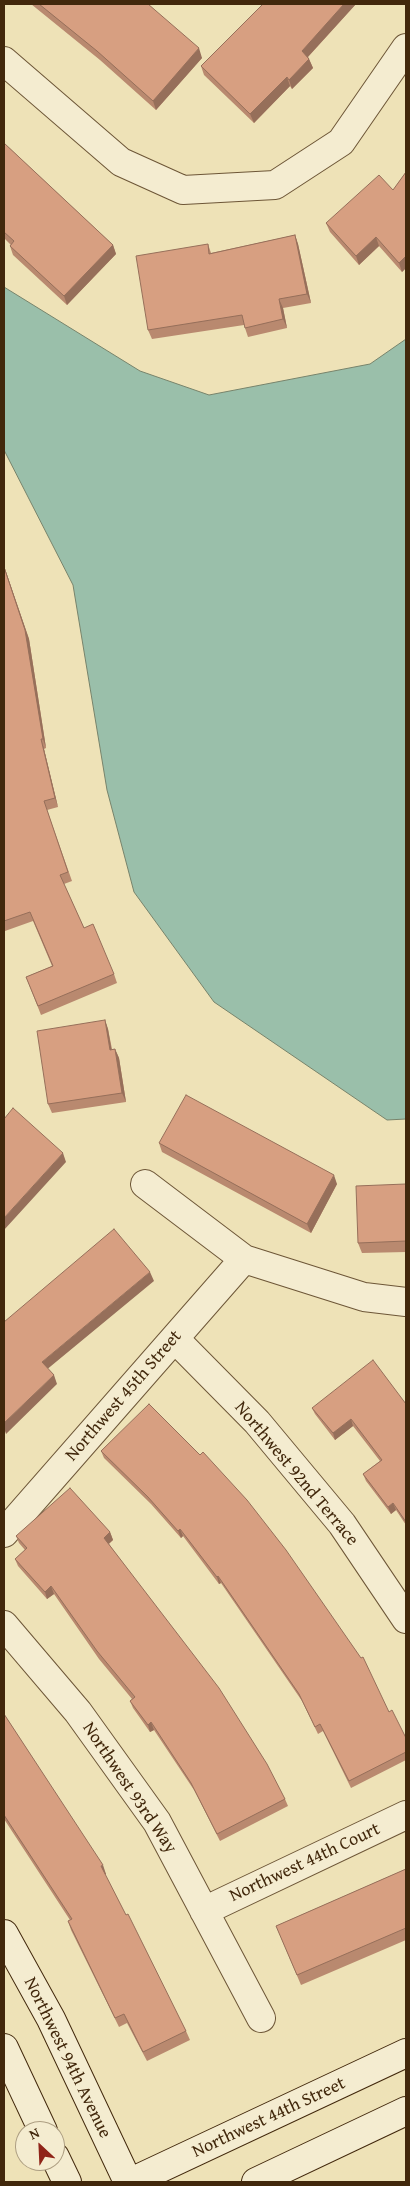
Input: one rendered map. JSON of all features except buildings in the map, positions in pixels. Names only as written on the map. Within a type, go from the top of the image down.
[{"type":"street","points":[[4,61],[120,162],[183,190],[275,185],[341,142],[406,48]]},
{"type":"street","points":[[145,1184],[244,1259],[364,1297],[406,1302]]},
{"type":"street","name":"Northwest 45th Street","points":[[4,1534],[244,1259]]},
{"type":"street","name":"Northwest 92nd Terrace","points":[[175,1339],[257,1422],[342,1524],[406,1619]]},
{"type":"street","name":"Northwest 93rd Way","points":[[4,1625],[78,1712],[151,1814],[261,2018]]},
{"type":"street","name":"Northwest 44th Court","points":[[204,1910],[406,1815]]},
{"type":"street","name":"Northwest 94th Avenue","points":[[4,1934],[51,2019],[129,2182]]},
{"type":"street","points":[[4,2048],[38,2121]]},
{"type":"street","name":"Northwest 44th Street","points":[[129,2182],[406,2053]]},
{"type":"street","points":[[256,2182],[406,2111]]},
{"type":"shaded area","points":[[4,287],[140,371],[209,395],[370,364],[406,339],[406,1119],[387,1120],[214,1002],[134,892],[107,790],[73,585],[4,450]]}]
